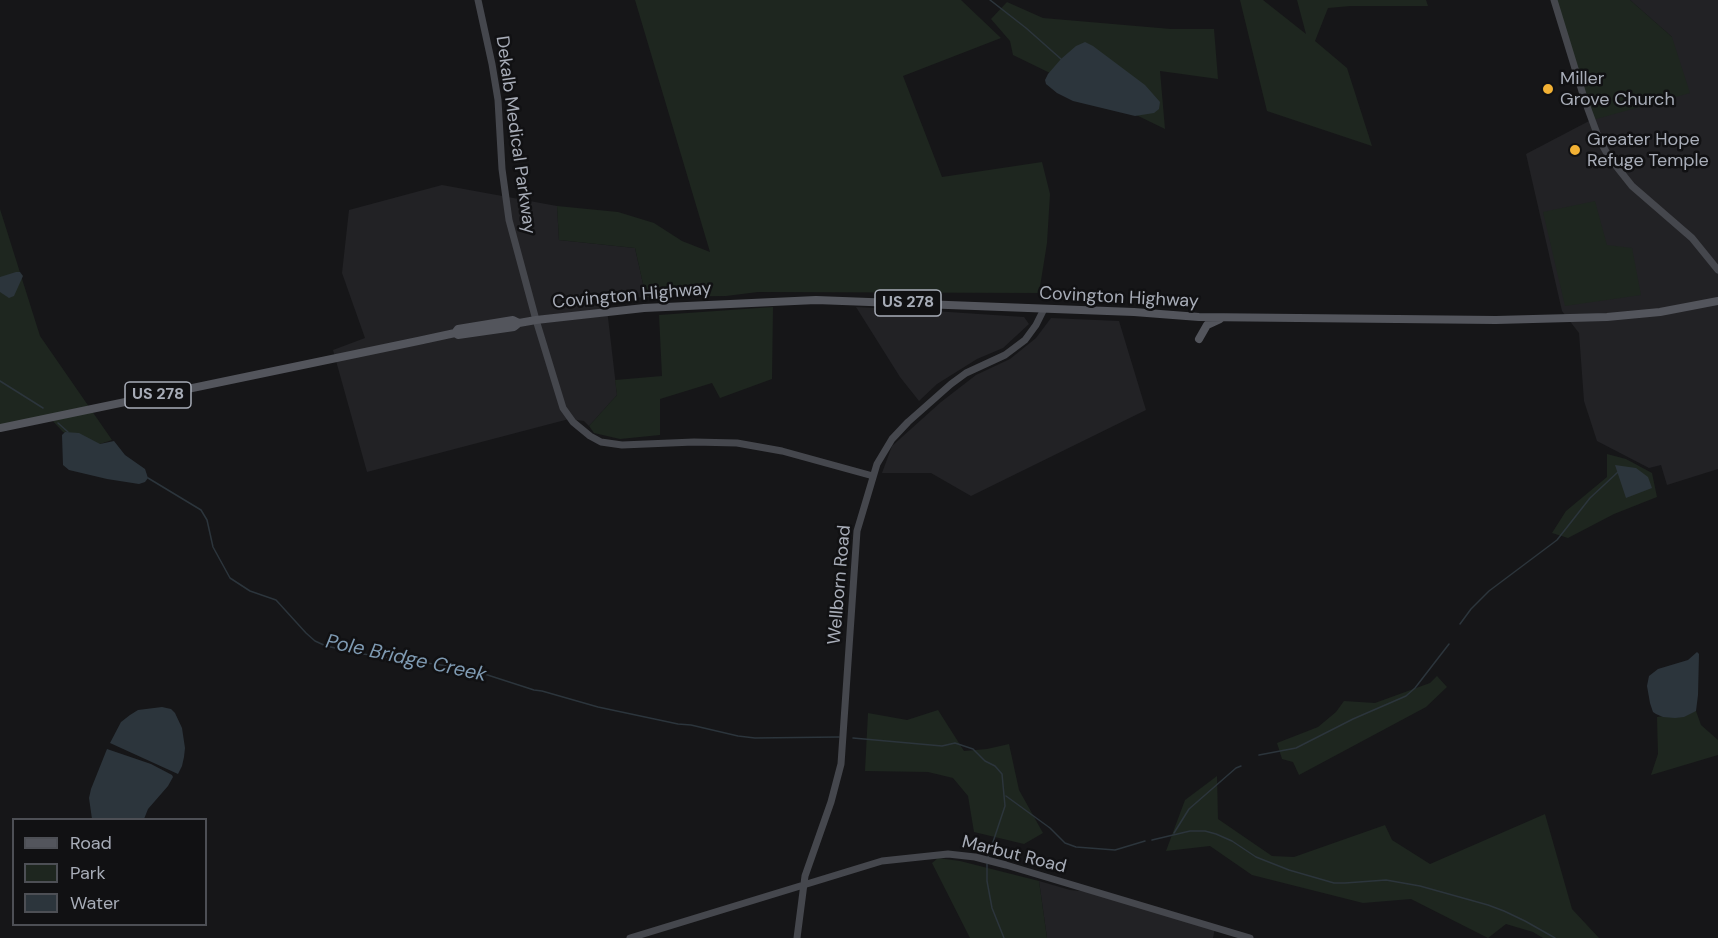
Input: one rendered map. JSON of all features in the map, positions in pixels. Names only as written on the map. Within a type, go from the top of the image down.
[{"type":"main road","name":"Covington Highway","points":[[0,428],[455,333],[458,335],[514,327],[519,323],[536,320],[644,308],[816,300],[1224,317],[1486,320],[1581,319],[1660,312],[1718,301]]},
{"type":"main road","points":[[1199,339],[1207,325],[1224,317]]},
{"type":"street","name":"Dekalb Medical Parkway","points":[[478,0],[498,100],[502,169],[509,220],[563,408],[573,422],[601,442],[622,445],[737,443],[782,451],[873,476]]},
{"type":"street","points":[[1554,0],[1585,101],[1599,139],[1610,158],[1632,186],[1692,238],[1718,270]]},
{"type":"street","name":"Wellborn Road","points":[[798,938],[807,869],[831,802],[841,764],[857,531],[877,464],[892,439],[951,384],[966,373],[1005,355],[1020,345],[1031,333],[1044,309]]},
{"type":"street","name":"Marbut Road","points":[[630,938],[882,861],[948,854],[975,857],[1250,938]]},
{"type":"street","points":[[807,869],[815,880]]},
{"type":"shaded area","points":[[1630,0],[1718,0],[1718,469],[1667,485],[1661,465],[1649,468],[1597,441],[1584,401],[1579,333],[1562,311],[1526,154],[1589,121],[1672,37]]},
{"type":"shaded area","points":[[442,185],[557,206],[559,240],[635,248],[646,297],[606,300],[617,395],[589,426],[584,421],[569,419],[367,472],[333,350],[365,338],[342,273],[349,210]]},
{"type":"shaded area","points":[[856,307],[1024,317],[1029,324],[1003,348],[977,359],[937,384],[919,401],[900,377]]},
{"type":"shaded area","points":[[1051,318],[1119,321],[1146,410],[971,496],[931,473],[882,473],[892,446],[941,402],[976,375],[1010,359],[1036,338]]},
{"type":"shaded area","points":[[1039,881],[1070,890],[1102,893],[1215,928],[1213,938],[1047,938]]},
{"type":"green space","points":[[635,0],[961,0],[1001,38],[903,76],[942,177],[1042,162],[1050,194],[1047,243],[1039,293],[758,292],[726,296],[646,297],[635,248],[559,240],[557,206],[618,212],[654,223],[682,241],[710,252]]},
{"type":"green space","points":[[1240,0],[1263,0],[1306,34],[1297,0],[1426,0],[1428,6],[1328,8],[1315,41],[1347,68],[1372,146],[1267,111]]},
{"type":"green space","points":[[1555,0],[1630,0],[1672,37],[1690,93],[1589,121]]},
{"type":"green space","points":[[1007,2],[1043,18],[1171,29],[1214,29],[1218,79],[1160,71],[1165,129],[1013,55],[1010,41],[991,19]]},
{"type":"green space","points":[[1595,201],[1607,245],[1632,248],[1641,295],[1565,306],[1543,212]]},
{"type":"green space","points":[[0,209],[40,336],[112,440],[97,445],[63,432],[50,418],[0,429]]},
{"type":"green space","points":[[773,307],[772,379],[720,398],[712,383],[660,399],[660,435],[620,439],[594,433],[589,426],[617,395],[615,380],[662,376],[659,315]]},
{"type":"green space","points":[[1607,454],[1626,459],[1652,473],[1657,497],[1614,514],[1568,538],[1552,533],[1566,511],[1607,477]]},
{"type":"green space","points":[[1437,676],[1447,687],[1426,707],[1299,775],[1293,762],[1282,759],[1277,743],[1318,727],[1336,712],[1344,701],[1375,703],[1430,683]]},
{"type":"green space","points":[[938,710],[964,751],[1009,744],[1019,790],[1043,833],[1024,844],[974,832],[968,796],[953,778],[928,772],[865,771],[868,713],[907,720]]},
{"type":"green space","points":[[1696,711],[1701,725],[1718,740],[1718,755],[1651,775],[1658,754],[1657,717]]},
{"type":"green space","points":[[1217,776],[1218,819],[1272,856],[1294,857],[1385,825],[1392,840],[1430,864],[1545,814],[1572,909],[1599,938],[1543,938],[1533,932],[1506,924],[1488,938],[1411,899],[1363,903],[1252,875],[1210,846],[1166,851],[1185,800]]},
{"type":"green space","points":[[938,858],[960,861],[1039,881],[1047,938],[970,938],[932,863]]},
{"type":"water","points":[[1085,42],[1145,85],[1160,102],[1159,109],[1154,113],[1135,116],[1073,101],[1046,84],[1048,74],[1061,59],[1076,46]]},
{"type":"water","points":[[20,272],[23,276],[14,296],[9,298],[0,292],[0,277]]},
{"type":"water","points":[[65,432],[79,433],[100,444],[114,441],[125,455],[145,469],[148,478],[139,484],[69,470],[63,465],[62,435]]},
{"type":"water","points":[[1615,465],[1636,468],[1648,477],[1652,488],[1626,498]]},
{"type":"water","points":[[1697,652],[1699,654],[1696,711],[1684,717],[1675,718],[1663,717],[1653,712],[1647,686],[1649,676],[1658,669],[1688,660]]},
{"type":"water","points":[[162,707],[171,709],[175,713],[182,728],[185,748],[178,774],[110,743],[121,722],[130,715],[138,710]]},
{"type":"water","points":[[107,749],[151,764],[173,777],[148,809],[144,818],[92,818],[89,798]]},
{"type":"waterway","points":[[990,0],[1061,59]]},
{"type":"waterway","name":"Pole Bridge Creek","points":[[0,381],[43,408]]},
{"type":"waterway","name":"Pole Bridge Creek","points":[[58,423],[68,432]]},
{"type":"waterway","points":[[1460,624],[1489,591],[1557,540],[1590,498],[1618,472]]},
{"type":"waterway","name":"Pole Bridge Creek","points":[[148,478],[201,510],[207,520],[213,547],[230,578],[250,591],[276,600],[306,633],[315,641],[326,646],[363,654],[469,669],[598,707],[738,736],[755,738],[839,737]]},
{"type":"waterway","points":[[1259,755],[1296,748],[1353,719],[1406,696],[1415,688],[1449,644]]},
{"type":"waterway","name":"Pole Bridge Creek","points":[[853,738],[942,746],[955,743],[973,749],[985,761],[995,766],[1002,774],[1005,806],[988,857]]},
{"type":"waterway","points":[[1174,833],[1189,809],[1241,766]]},
{"type":"waterway","points":[[1006,796],[1050,828],[1065,843],[1076,847],[1115,850],[1145,841]]},
{"type":"waterway","points":[[1152,840],[1190,831],[1205,831],[1232,841],[1256,857],[1289,870],[1334,883],[1386,880],[1420,886],[1504,911],[1555,938]]},
{"type":"waterway","name":"Pole Bridge Creek","points":[[987,864],[987,881],[992,908],[1004,938]]},
{"type":"place","name":"Miller Grove Church","points":[[1548,89]]},
{"type":"place","name":"Greater Hope Refuge Temple","points":[[1575,150]]}]
